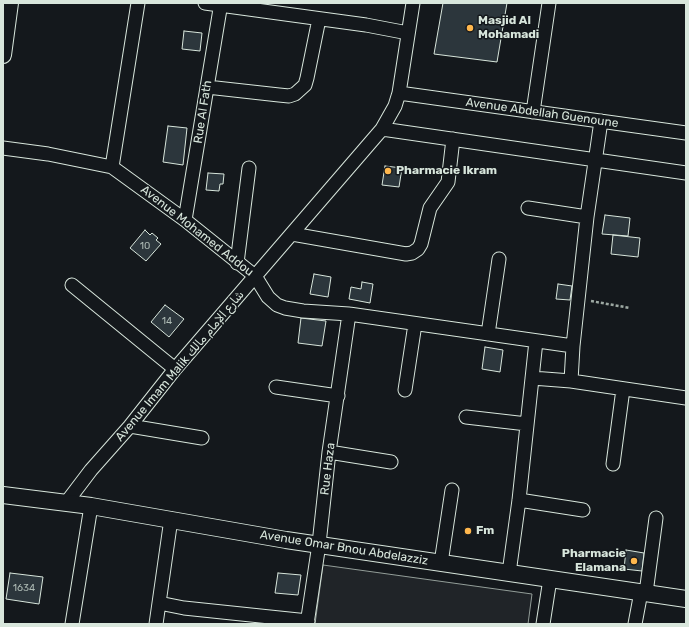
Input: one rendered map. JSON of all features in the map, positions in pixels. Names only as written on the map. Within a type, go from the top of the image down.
[{"type":"street","points":[[3,55],[10,3]]},
{"type":"street","points":[[112,167],[138,3]]},
{"type":"street","points":[[205,3],[366,25],[408,33]]},
{"type":"street","name":"Avenue Imam Malik شارع الإمام مالك","points":[[66,503],[175,369],[382,129],[395,106],[399,93],[413,3]]},
{"type":"street","points":[[533,112],[549,3]]},
{"type":"street","name":"Rue Al Fath","points":[[184,220],[220,4]]},
{"type":"street","points":[[207,87],[284,95],[295,94],[305,85],[319,19]]},
{"type":"street","name":"Avenue Abdellah Guenoune","points":[[399,93],[686,133]]},
{"type":"street","points":[[571,381],[573,346],[587,217],[601,121]]},
{"type":"street","points":[[382,129],[686,173]]},
{"type":"street","points":[[292,234],[406,254],[412,253],[418,249],[421,244],[430,208],[448,182],[453,139]]},
{"type":"street","name":"Avenue Mohamed Addou","points":[[3,148],[48,154],[112,167],[184,220],[255,276],[268,297],[277,305],[303,311],[349,314],[573,346]]},
{"type":"street","points":[[238,263],[249,168]]},
{"type":"street","points":[[528,208],[587,217]]},
{"type":"street","points":[[488,334],[498,259]]},
{"type":"street","points":[[72,285],[175,369]]},
{"type":"street","name":"Rue Haza","points":[[307,623],[319,544],[329,452],[349,314]]},
{"type":"street","points":[[405,390],[415,324]]},
{"type":"street","points":[[508,573],[519,500],[536,341]]},
{"type":"street","points":[[532,378],[571,381],[686,398]]},
{"type":"street","points":[[276,387],[338,396]]},
{"type":"street","points":[[613,464],[623,389]]},
{"type":"street","points":[[466,417],[527,424]]},
{"type":"street","points":[[130,426],[202,438]]},
{"type":"street","points":[[329,452],[391,462]]},
{"type":"street","points":[[441,563],[452,490]]},
{"type":"street","name":"Avenue Omar Bnou Abdelazziz","points":[[3,495],[92,506],[286,540],[686,599]]},
{"type":"street","points":[[519,500],[583,510]]},
{"type":"street","points":[[72,624],[92,506]]},
{"type":"street","points":[[635,624],[644,592],[656,518]]},
{"type":"street","points":[[156,624],[171,519]]},
{"type":"street","points":[[542,624],[550,579]]},
{"type":"street","points":[[159,603],[184,608],[307,623]]},
{"type":"path","points":[[578,298],[630,308]]},
{"type":"shaded area","points":[[323,565],[532,594],[528,624],[315,624]]},
{"type":"building","name":"Masjid Al Mohamadi","points":[[443,3],[507,3],[497,62],[434,54]]},
{"type":"building","points":[[184,31],[202,33],[200,51],[182,49]]},
{"type":"building","points":[[168,126],[187,128],[183,165],[163,162]]},
{"type":"building","points":[[385,166],[402,168],[399,187],[382,185]]},
{"type":"building","points":[[208,173],[224,174],[223,184],[220,184],[219,191],[206,190]]},
{"type":"building","points":[[605,215],[630,218],[628,236],[602,234]]},
{"type":"building","points":[[145,230],[150,235],[152,233],[158,238],[156,240],[161,244],[146,261],[130,248]]},
{"type":"building","points":[[613,235],[640,238],[638,257],[611,254]]},
{"type":"building","points":[[314,274],[331,277],[328,297],[310,294]]},
{"type":"building","points":[[362,282],[373,284],[370,303],[349,299],[351,287],[361,289]]},
{"type":"building","points":[[558,284],[572,286],[570,300],[556,299]]},
{"type":"building","points":[[165,305],[184,319],[169,337],[151,322]]},
{"type":"building","points":[[301,318],[326,321],[322,346],[298,343]]},
{"type":"building","points":[[485,347],[503,350],[500,372],[482,369]]},
{"type":"building","name":"Pharmacie Elamana","points":[[626,550],[644,553],[642,571],[624,569]]},
{"type":"building","points":[[10,573],[43,577],[39,604],[6,599]]},
{"type":"building","points":[[278,573],[301,575],[298,595],[275,593]]},
{"type":"place","name":"Masjid Al Mohamadi","points":[[470,28]]},
{"type":"place","name":"Pharmacie Ikram","points":[[388,171]]},
{"type":"place","name":"Fm","points":[[468,531]]},
{"type":"place","name":"Pharmacie Elamana","points":[[634,561]]}]
